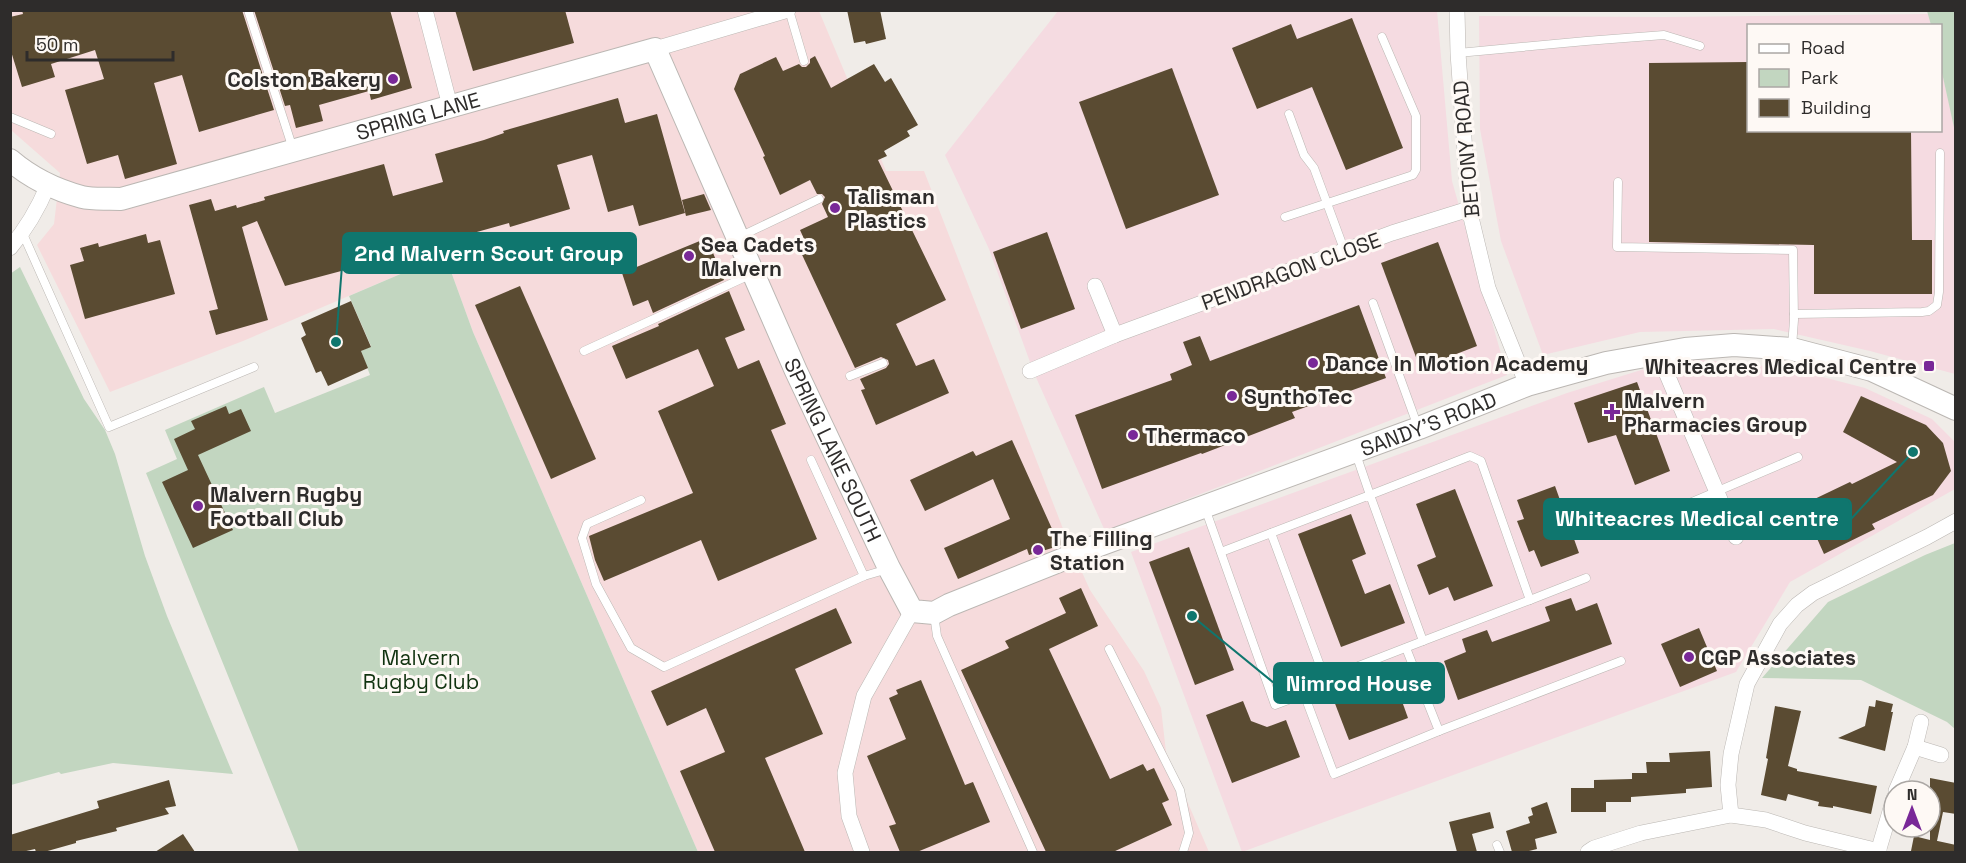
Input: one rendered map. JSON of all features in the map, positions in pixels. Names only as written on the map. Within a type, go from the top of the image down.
[{"type":"street","points":[[425,10],[450,106]]},
{"type":"street","name":"SPRING LANE","points":[[10,160],[48,185],[84,197],[121,199],[789,10]]},
{"type":"street","name":"BETONY ROAD","points":[[1457,10],[1469,210],[1488,288],[1527,386]]},
{"type":"street","name":"SPRING LANE SOUTH","points":[[655,49],[796,371],[889,568],[923,612]]},
{"type":"street","points":[[10,248],[23,234],[37,212],[48,185]]},
{"type":"street","name":"PENDRAGON CLOSE","points":[[1029,371],[1115,335],[1392,233],[1469,210]]},
{"type":"street","points":[[1095,285],[1115,335]]},
{"type":"street","name":"SANDY'S ROAD","points":[[923,612],[950,604],[1094,547],[1355,452],[1527,386],[1606,363],[1671,351],[1734,345],[1792,349],[1872,370],[1956,409]]},
{"type":"street","points":[[1671,351],[1663,365],[1736,537]]},
{"type":"street","points":[[1731,815],[1728,785],[1731,754],[1747,684],[1780,624],[1797,605],[1813,592],[1956,521]]},
{"type":"street","points":[[862,852],[849,816],[845,773],[864,696],[923,612]]},
{"type":"street","points":[[1901,779],[1915,747],[1921,722]]},
{"type":"street","points":[[1915,747],[1941,755]]},
{"type":"street","points":[[1588,852],[1641,833],[1731,815],[1766,820],[1805,833],[1879,852]]},
{"type":"lane","points":[[248,10],[293,150]]},
{"type":"lane","points":[[789,10],[804,61]]},
{"type":"lane","points":[[1458,53],[1664,35],[1700,46]]},
{"type":"lane","points":[[1285,217],[1413,175],[1416,170],[1416,116],[1382,37]]},
{"type":"lane","points":[[1288,114],[1304,155],[1314,168],[1345,252]]},
{"type":"lane","points":[[10,117],[51,134]]},
{"type":"lane","points":[[1794,314],[1922,312],[1934,309],[1939,300],[1940,153]]},
{"type":"lane","points":[[1618,182],[1617,247],[1793,250],[1792,349]]},
{"type":"lane","points":[[737,237],[819,199]]},
{"type":"lane","points":[[23,234],[109,427],[254,367]]},
{"type":"lane","points":[[584,351],[753,273]]},
{"type":"lane","points":[[1373,303],[1419,428]]},
{"type":"lane","points":[[850,376],[883,363]]},
{"type":"lane","points":[[1355,452],[1423,641]]},
{"type":"lane","points":[[1221,552],[1470,456],[1481,461],[1530,600]]},
{"type":"lane","points":[[1633,527],[1798,457]]},
{"type":"lane","points":[[811,460],[864,576]]},
{"type":"lane","points":[[641,500],[587,524],[582,538],[596,584],[632,648],[664,667],[864,576],[889,568]]},
{"type":"lane","points":[[1205,507],[1275,705],[1304,694],[1325,679],[1586,578]]},
{"type":"lane","points":[[1271,533],[1325,679]]},
{"type":"lane","points":[[923,612],[937,636],[1033,852]]},
{"type":"lane","points":[[1406,648],[1439,731]]},
{"type":"lane","points":[[1109,649],[1180,790],[1189,833],[1183,852]]},
{"type":"lane","points":[[1304,694],[1334,774],[1621,661]]},
{"type":"shaded area","points":[[11,11],[819,11],[886,171],[924,171],[1067,539],[1090,590],[1144,671],[1161,708],[1166,752],[1209,852],[698,852],[473,332],[445,255],[243,341],[110,392],[37,245],[54,224],[60,173],[11,130]]},
{"type":"shaded area","points":[[1058,11],[1437,11],[1452,181],[1507,375],[1105,531],[1034,373],[989,249],[945,155]]},
{"type":"shaded area","points":[[1928,14],[1931,24],[1747,24],[1747,132],[1942,132],[1942,72],[1956,132],[1955,374],[1870,351],[1774,329],[1640,332],[1543,355],[1501,241],[1480,129],[1479,16],[1664,17]]},
{"type":"shaded area","points":[[1680,358],[1788,368],[1865,388],[1932,419],[1955,442],[1955,489],[1790,582],[1736,672],[1242,852],[1131,552],[1567,393]]},
{"type":"green space","points":[[1927,11],[1955,11],[1955,132],[1942,73],[1942,24],[1931,24]]},
{"type":"green space","name":"Malvern Rugby Club","points":[[445,255],[473,332],[698,852],[299,852],[146,473],[177,459],[165,430],[264,387],[275,413],[370,375],[361,351],[371,346],[349,296]]},
{"type":"green space","points":[[20,267],[84,399],[105,430],[115,454],[145,556],[167,616],[233,774],[113,763],[61,774],[59,772],[11,785],[10,274]]},
{"type":"green space","points":[[1955,543],[1955,729],[1947,722],[1861,680],[1762,678],[1828,602]]},
{"type":"building","points":[[22,10],[242,10],[274,110],[199,132],[182,75],[154,83],[177,164],[125,179],[118,155],[87,164],[65,90],[104,79],[95,50],[51,64],[55,77],[22,87],[10,48],[10,17],[23,14]]},
{"type":"building","points":[[254,10],[390,10],[412,88],[371,100],[369,91],[319,105],[323,121],[296,128],[290,105],[285,106]]},
{"type":"building","points":[[455,10],[565,10],[574,43],[473,71]]},
{"type":"building","points":[[847,10],[880,10],[886,39],[866,44],[865,41],[854,43]]},
{"type":"building","points":[[1352,18],[1403,148],[1346,170],[1312,87],[1257,109],[1232,48],[1291,24],[1297,39]]},
{"type":"building","points":[[815,56],[831,88],[874,64],[885,82],[891,78],[918,125],[907,131],[910,136],[884,151],[887,156],[878,160],[946,300],[896,324],[916,366],[934,359],[949,393],[876,425],[861,390],[865,389],[860,379],[886,368],[889,364],[888,360],[881,357],[855,368],[797,244],[805,241],[800,230],[828,217],[822,204],[825,197],[817,194],[810,180],[780,195],[734,89],[740,74],[776,57],[783,71],[799,64],[806,67],[810,59]]},
{"type":"building","points":[[1747,62],[1747,132],[1911,132],[1912,240],[1932,240],[1932,294],[1814,294],[1814,245],[1649,242],[1649,63]]},
{"type":"building","points":[[1172,68],[1219,195],[1126,229],[1079,102]]},
{"type":"building","points":[[618,98],[625,123],[657,114],[685,213],[639,226],[633,205],[608,212],[592,155],[557,165],[570,209],[510,227],[509,223],[434,244],[435,246],[285,286],[257,221],[242,227],[268,320],[216,335],[209,311],[218,309],[189,205],[211,199],[215,211],[236,205],[237,208],[265,200],[264,197],[384,164],[393,196],[443,182],[435,154],[484,140],[504,133],[503,131]]},
{"type":"building","points":[[704,194],[711,210],[686,216],[682,200]]},
{"type":"building","points":[[1047,232],[1075,309],[1021,329],[993,252]]},
{"type":"building","points":[[146,234],[148,243],[160,240],[175,294],[85,319],[70,265],[84,261],[80,248],[98,243],[99,247]]},
{"type":"building","name":"Sea Cadets Malvern","points":[[707,238],[724,280],[653,313],[648,300],[633,306],[622,273]]},
{"type":"building","points":[[1438,242],[1477,346],[1420,368],[1381,263]]},
{"type":"building","points":[[520,286],[596,459],[551,479],[475,305]]},
{"type":"building","points":[[729,291],[745,330],[725,338],[738,369],[759,360],[786,424],[771,430],[817,539],[718,581],[701,540],[604,581],[595,560],[589,536],[693,493],[658,411],[714,386],[698,349],[626,379],[612,346],[659,326],[658,324]]},
{"type":"building","points":[[351,301],[371,347],[361,351],[368,368],[328,386],[321,371],[316,373],[301,338],[306,335],[301,323]]},
{"type":"building","points":[[1359,305],[1386,378],[1292,412],[1295,418],[1102,489],[1075,415],[1172,380],[1170,374],[1192,365],[1183,342],[1200,336],[1210,361]]},
{"type":"building","points":[[1637,382],[1670,471],[1635,485],[1616,435],[1588,443],[1574,403]]},
{"type":"building","name":"Whiteacres Medical Centre","points":[[1861,396],[1926,425],[1943,443],[1951,471],[1933,495],[1872,524],[1875,529],[1824,554],[1802,505],[1897,462],[1843,432]]},
{"type":"building","points":[[226,406],[229,414],[241,409],[251,431],[198,455],[233,530],[193,548],[162,482],[188,470],[174,439],[195,429],[191,421]]},
{"type":"building","points":[[1012,440],[1053,531],[1058,530],[1062,545],[1029,555],[1027,549],[958,579],[944,548],[1010,519],[993,479],[925,511],[910,480],[973,451],[976,456]]},
{"type":"building","points":[[1555,486],[1579,553],[1541,567],[1534,550],[1529,552],[1517,521],[1524,519],[1517,500]]},
{"type":"building","points":[[1455,489],[1493,586],[1454,601],[1448,587],[1429,595],[1417,565],[1436,557],[1416,504]]},
{"type":"building","points":[[1351,514],[1366,554],[1352,560],[1365,594],[1390,584],[1405,623],[1341,647],[1298,534]]},
{"type":"building","points":[[1189,547],[1234,670],[1195,685],[1149,562]]},
{"type":"building","points":[[1081,588],[1098,626],[1049,649],[1110,779],[1143,764],[1147,771],[1154,768],[1169,800],[1162,803],[1172,825],[1113,852],[1046,852],[961,670],[1009,648],[1005,641],[1066,613],[1059,598]]},
{"type":"building","points":[[1571,598],[1576,611],[1597,603],[1612,644],[1458,700],[1444,661],[1466,652],[1462,639],[1487,630],[1492,642],[1550,621],[1545,607]]},
{"type":"building","points":[[836,608],[852,643],[795,669],[823,734],[765,758],[805,852],[715,852],[680,771],[725,752],[706,708],[667,726],[651,691]]},
{"type":"building","name":"CGP Associates","points":[[1699,628],[1717,671],[1680,687],[1661,644]]},
{"type":"building","points":[[1394,679],[1408,718],[1349,740],[1334,701]]},
{"type":"building","points":[[921,680],[965,785],[973,782],[990,822],[917,852],[900,852],[889,826],[896,824],[867,756],[906,739],[889,698],[898,694],[896,690]]},
{"type":"building","points":[[1876,700],[1893,704],[1885,751],[1838,738],[1865,726],[1869,706],[1875,707]]},
{"type":"building","points":[[1243,701],[1251,721],[1267,727],[1286,720],[1300,757],[1232,783],[1206,715]]},
{"type":"building","points":[[1775,706],[1801,711],[1788,766],[1797,771],[1877,786],[1871,814],[1833,806],[1833,808],[1818,806],[1819,802],[1788,794],[1786,801],[1761,795]]},
{"type":"building","points":[[1710,751],[1712,787],[1686,789],[1686,793],[1631,797],[1631,802],[1606,802],[1606,812],[1571,812],[1571,788],[1594,788],[1594,780],[1632,779],[1632,773],[1647,773],[1646,762],[1670,762],[1669,753]]},
{"type":"building","points":[[169,780],[176,806],[165,808],[169,814],[116,828],[117,831],[44,852],[36,852],[35,849],[10,852],[10,835],[99,808],[97,801]]},
{"type":"building","points":[[1942,780],[1956,783],[1956,814],[1943,812],[1942,817]]},
{"type":"building","points":[[1547,802],[1557,833],[1535,839],[1537,849],[1512,852],[1506,831],[1530,823],[1528,817],[1533,815],[1531,808]]},
{"type":"building","points":[[1490,812],[1494,828],[1472,834],[1477,852],[1457,852],[1449,822]]},
{"type":"building","points":[[183,834],[195,852],[155,852]]},
{"type":"building","points":[[1913,839],[1937,839],[1937,841],[1956,845],[1956,852],[1911,851]]},
{"type":"place","name":"Colston Bakery","points":[[393,79]]},
{"type":"place","name":"Talisman Plastics","points":[[835,208]]},
{"type":"place","name":"Sea Cadets Malvern","points":[[689,256]]},
{"type":"place","name":"2nd Malvern Scout Group","points":[[336,342]]},
{"type":"place","name":"Dance In Motion Academy","points":[[1313,363]]},
{"type":"place","name":"Whiteacres Medical Centre","points":[[1929,366]]},
{"type":"place","name":"SynthoTec","points":[[1232,396]]},
{"type":"place","name":"Malvern Pharmacies Group","points":[[1612,412]]},
{"type":"place","name":"Thermaco","points":[[1133,435]]},
{"type":"place","name":"Whiteacres Medical centre","points":[[1913,452]]},
{"type":"place","name":"Malvern Rugby Football Club","points":[[198,506]]},
{"type":"place","name":"The Filling Station","points":[[1038,550]]},
{"type":"place","name":"Nimrod House","points":[[1192,616]]},
{"type":"place","name":"CGP Associates","points":[[1689,657]]}]
